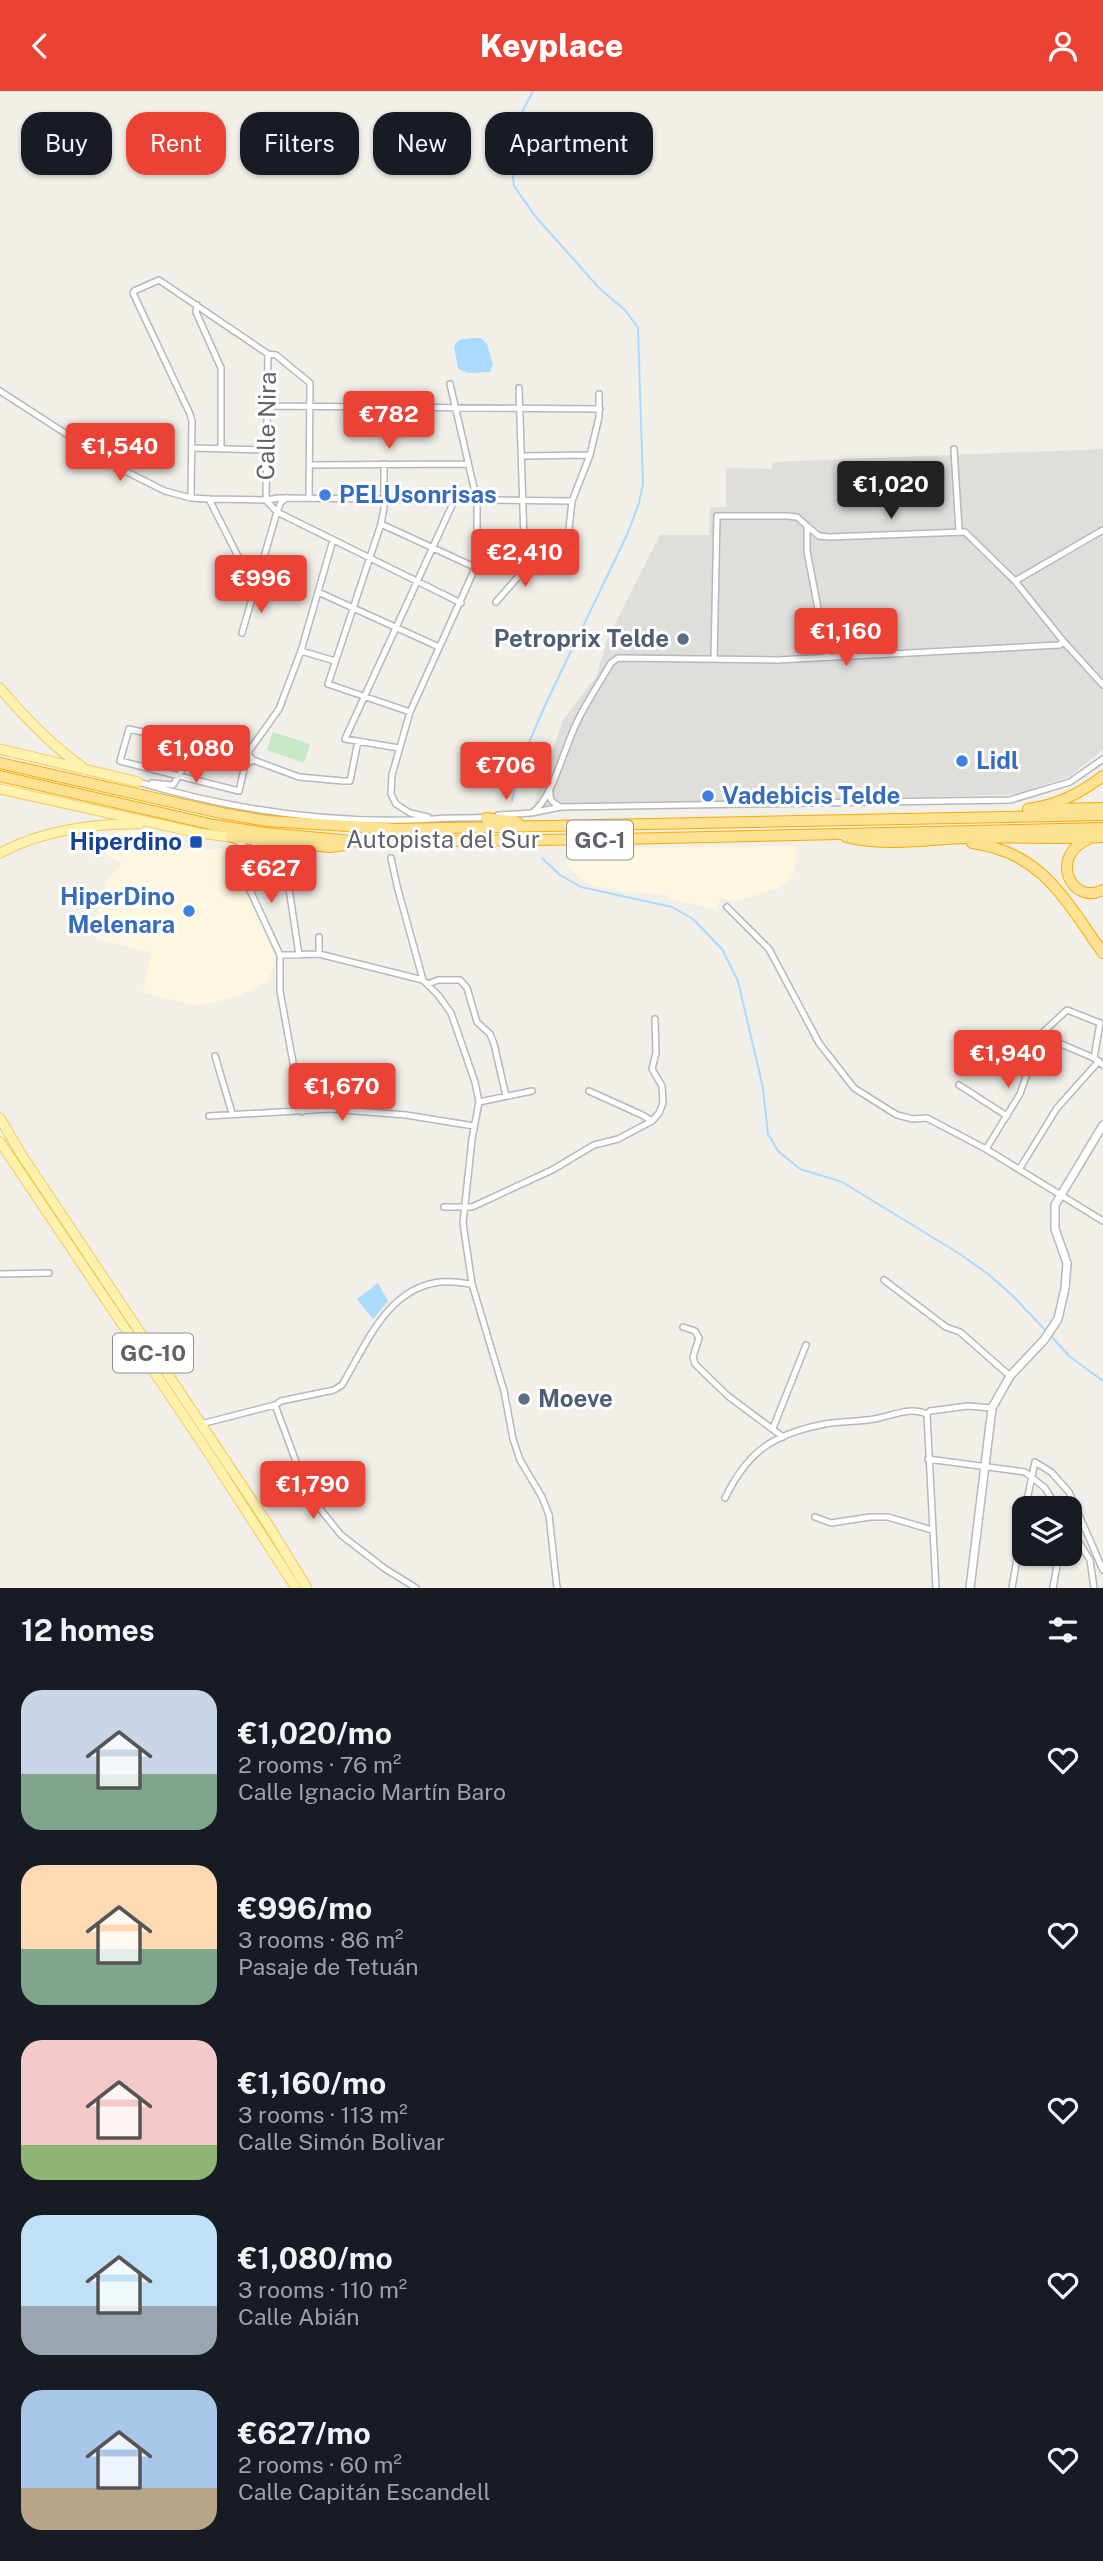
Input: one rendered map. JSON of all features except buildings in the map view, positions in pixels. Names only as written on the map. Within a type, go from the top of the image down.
[{"type":"highway","name":"Autopista del Sur","points":[[0,763],[171,803],[267,821],[397,829],[1103,815]]},
{"type":"highway","name":"Autopista del Sur","points":[[0,776],[214,825],[278,835],[364,842],[1103,828]]},
{"type":"highway","points":[[1028,809],[1066,800],[1103,776]]},
{"type":"highway","points":[[930,817],[966,812],[1103,808]]},
{"type":"highway","points":[[486,818],[549,827]]},
{"type":"highway","points":[[836,834],[862,841],[1099,837]]},
{"type":"highway","points":[[231,837],[330,847],[364,842]]},
{"type":"highway","points":[[1099,837],[1075,847],[1067,858],[1066,872],[1073,885],[1083,891],[1103,890]]},
{"type":"highway","points":[[932,840],[997,846],[1026,862],[1057,889],[1103,953]]},
{"type":"main road","points":[[0,688],[27,721],[85,769]]},
{"type":"main road","points":[[0,749],[138,782]]},
{"type":"main road","points":[[0,789],[166,826],[231,837]]},
{"type":"main road","points":[[0,853],[27,842],[82,828],[124,824],[166,826]]},
{"type":"main road","name":"GC-10","points":[[0,1118],[21,1154],[267,1523],[307,1588]]},
{"type":"main road","name":"GC-10","points":[[1,1144],[218,1466],[296,1588]]},
{"type":"street","name":"Calle Nira","points":[[192,448],[190,414],[135,298],[134,291],[159,280],[268,353],[265,501]]},
{"type":"street","points":[[197,305],[196,312],[221,368],[221,449]]},
{"type":"street","points":[[268,353],[276,355],[310,383],[309,499]]},
{"type":"street","points":[[433,818],[403,810],[393,800],[392,775],[410,712],[477,564],[477,501],[450,384]]},
{"type":"street","points":[[496,602],[525,569],[519,388]]},
{"type":"street","points":[[0,391],[119,468],[149,484],[191,498],[265,501],[287,498],[572,501]]},
{"type":"street","points":[[561,556],[569,529],[572,501],[590,455],[600,409],[599,394]]},
{"type":"street","points":[[267,406],[600,409]]},
{"type":"street","points":[[191,498],[192,448],[267,450]]},
{"type":"street","points":[[954,449],[962,531],[1015,581],[1103,685]]},
{"type":"street","points":[[522,456],[590,455]]},
{"type":"street","points":[[384,464],[381,524],[328,684],[410,712]]},
{"type":"street","points":[[310,465],[468,464]]},
{"type":"street","points":[[242,633],[277,512],[281,502],[287,498]]},
{"type":"street","points":[[209,499],[255,590]]},
{"type":"street","points":[[265,501],[277,512],[461,603]]},
{"type":"street","points":[[399,748],[345,739],[454,501]]},
{"type":"street","points":[[714,659],[717,516],[797,517],[819,536],[829,537],[962,531]]},
{"type":"street","points":[[381,524],[470,565],[525,564]]},
{"type":"street","points":[[807,526],[807,551],[827,656]]},
{"type":"street","points":[[1015,581],[1103,530]]},
{"type":"street","points":[[240,754],[245,765],[239,791],[120,761],[129,729],[240,754],[249,751],[279,709],[300,651],[333,540]]},
{"type":"street","points":[[318,592],[439,647]]},
{"type":"street","points":[[531,813],[541,806],[577,721],[611,663],[618,659],[776,660],[1059,645],[1064,642]]},
{"type":"street","points":[[300,651],[335,661]]},
{"type":"street","points":[[249,751],[253,760],[306,779],[343,782],[350,781],[358,741]]},
{"type":"street","points":[[138,782],[173,785],[179,776],[188,743]]},
{"type":"street","points":[[138,782],[235,808],[298,817],[386,821],[486,818],[561,807],[1010,800],[1070,782],[1103,759]]},
{"type":"street","points":[[245,765],[253,760]]},
{"type":"street","points":[[550,788],[553,803],[561,807]]},
{"type":"street","points":[[231,837],[243,845],[247,852],[248,886],[280,955],[281,991],[302,1112]]},
{"type":"street","points":[[246,864],[253,847],[263,841]]},
{"type":"street","points":[[391,858],[426,982],[451,1013],[464,1046],[479,1102],[463,1208],[472,1284],[520,1459],[549,1515],[557,1588]]},
{"type":"street","points":[[285,862],[299,955]]},
{"type":"street","points":[[727,907],[769,949],[819,1043],[854,1088],[897,1115],[913,1119],[927,1118],[986,1149],[1101,1219],[1103,1210]]},
{"type":"street","points":[[319,937],[319,954]]},
{"type":"street","points":[[280,955],[319,954],[426,982],[460,980],[467,988],[477,1022],[490,1034],[494,1044],[506,1096]]},
{"type":"street","points":[[986,1149],[1020,1094],[1040,1035],[1067,1010],[1100,1023],[1099,1061],[1057,1108],[1020,1168]]},
{"type":"street","points":[[444,1207],[472,1207],[552,1170],[594,1145],[636,1132],[652,1121],[663,1103],[662,1086],[652,1069],[656,1053],[655,1019]]},
{"type":"street","points":[[1040,1035],[1099,1061]]},
{"type":"street","points":[[215,1056],[232,1114]]},
{"type":"street","points":[[959,1085],[1007,1116]]},
{"type":"street","points":[[479,1102],[532,1091]]},
{"type":"street","points":[[589,1091],[652,1121]]},
{"type":"street","points":[[209,1116],[330,1109],[406,1115],[474,1126]]},
{"type":"street","points":[[970,1588],[992,1408],[1010,1376],[1054,1327],[1061,1310],[1067,1276],[1063,1249],[1055,1229],[1055,1205],[1103,1125]]},
{"type":"street","points":[[0,1274],[49,1273]]},
{"type":"street","points":[[884,1280],[946,1327],[960,1332],[1010,1376]]},
{"type":"street","points":[[201,1424],[275,1405],[281,1401],[334,1390],[342,1385],[376,1328],[400,1297],[440,1282],[472,1284]]},
{"type":"street","points":[[683,1327],[695,1331],[699,1338],[693,1357],[695,1364],[729,1396],[783,1437]]},
{"type":"street","points":[[773,1428],[806,1345]]},
{"type":"street","points":[[275,1405],[308,1495],[341,1535],[384,1568],[416,1588]]},
{"type":"street","points":[[927,1414],[930,1411],[968,1406],[992,1408]]},
{"type":"street","points":[[725,1498],[737,1473],[746,1462],[762,1448],[783,1437],[825,1425],[874,1420],[916,1410],[927,1414]]},
{"type":"street","points":[[927,1414],[936,1588]]},
{"type":"street","points":[[929,1459],[1031,1475],[1050,1496]]},
{"type":"street","points":[[1027,1496],[1035,1462],[1051,1472],[1069,1492],[1103,1570]]},
{"type":"street","points":[[815,1517],[831,1523],[888,1517],[932,1530]]},
{"type":"street","points":[[1082,1547],[1090,1560],[1094,1588]]},
{"type":"street","points":[[1012,1588],[1016,1566]]},
{"type":"street","points":[[1053,1588],[1057,1566]]},
{"type":"shaded area","points":[[1103,449],[1103,750],[1070,776],[1019,794],[560,810],[534,804],[563,720],[596,677],[607,640],[660,535],[709,535],[710,507],[726,507],[726,468],[772,469],[773,462]]},
{"type":"shaded area","points":[[148,830],[155,835],[169,836],[171,846],[177,849],[229,849],[243,853],[247,887],[276,958],[276,964],[266,982],[242,995],[200,1006],[143,993],[151,952],[96,939],[97,917],[107,880],[122,863],[105,854],[117,831]]},
{"type":"shaded area","points":[[797,846],[795,867],[790,880],[777,889],[735,901],[721,898],[716,909],[666,898],[666,894],[623,892],[587,884],[567,865],[568,849]]},
{"type":"green space","points":[[273,732],[310,744],[304,763],[267,750]]},
{"type":"water","points":[[481,338],[487,344],[493,365],[490,372],[469,373],[458,369],[454,346],[459,340]]},
{"type":"water","points":[[378,1283],[388,1301],[373,1319],[357,1299]]},
{"type":"waterway","points":[[512,801],[521,761],[627,535],[643,484],[638,328],[625,310],[600,289],[535,216],[514,186],[510,157],[517,122],[533,91]]},
{"type":"waterway","points":[[542,858],[560,875],[581,887],[672,907],[693,919],[722,949],[738,981],[763,1088],[768,1134],[778,1151],[800,1169],[842,1182],[960,1254],[1013,1296],[1047,1332]]},
{"type":"waterway","points":[[1051,1336],[1069,1356],[1103,1381]]},
{"type":"place","name":"PELUsonrisas","points":[[325,495]]},
{"type":"place","name":"Petroprix Telde","points":[[683,639]]},
{"type":"place","name":"Lidl","points":[[962,761]]},
{"type":"place","name":"Vadebicis Telde","points":[[708,796]]},
{"type":"place","name":"Hiperdino","points":[[196,842]]},
{"type":"place","name":"HiperDino Melenara","points":[[189,911]]},
{"type":"place","name":"Moeve","points":[[524,1399]]}]
